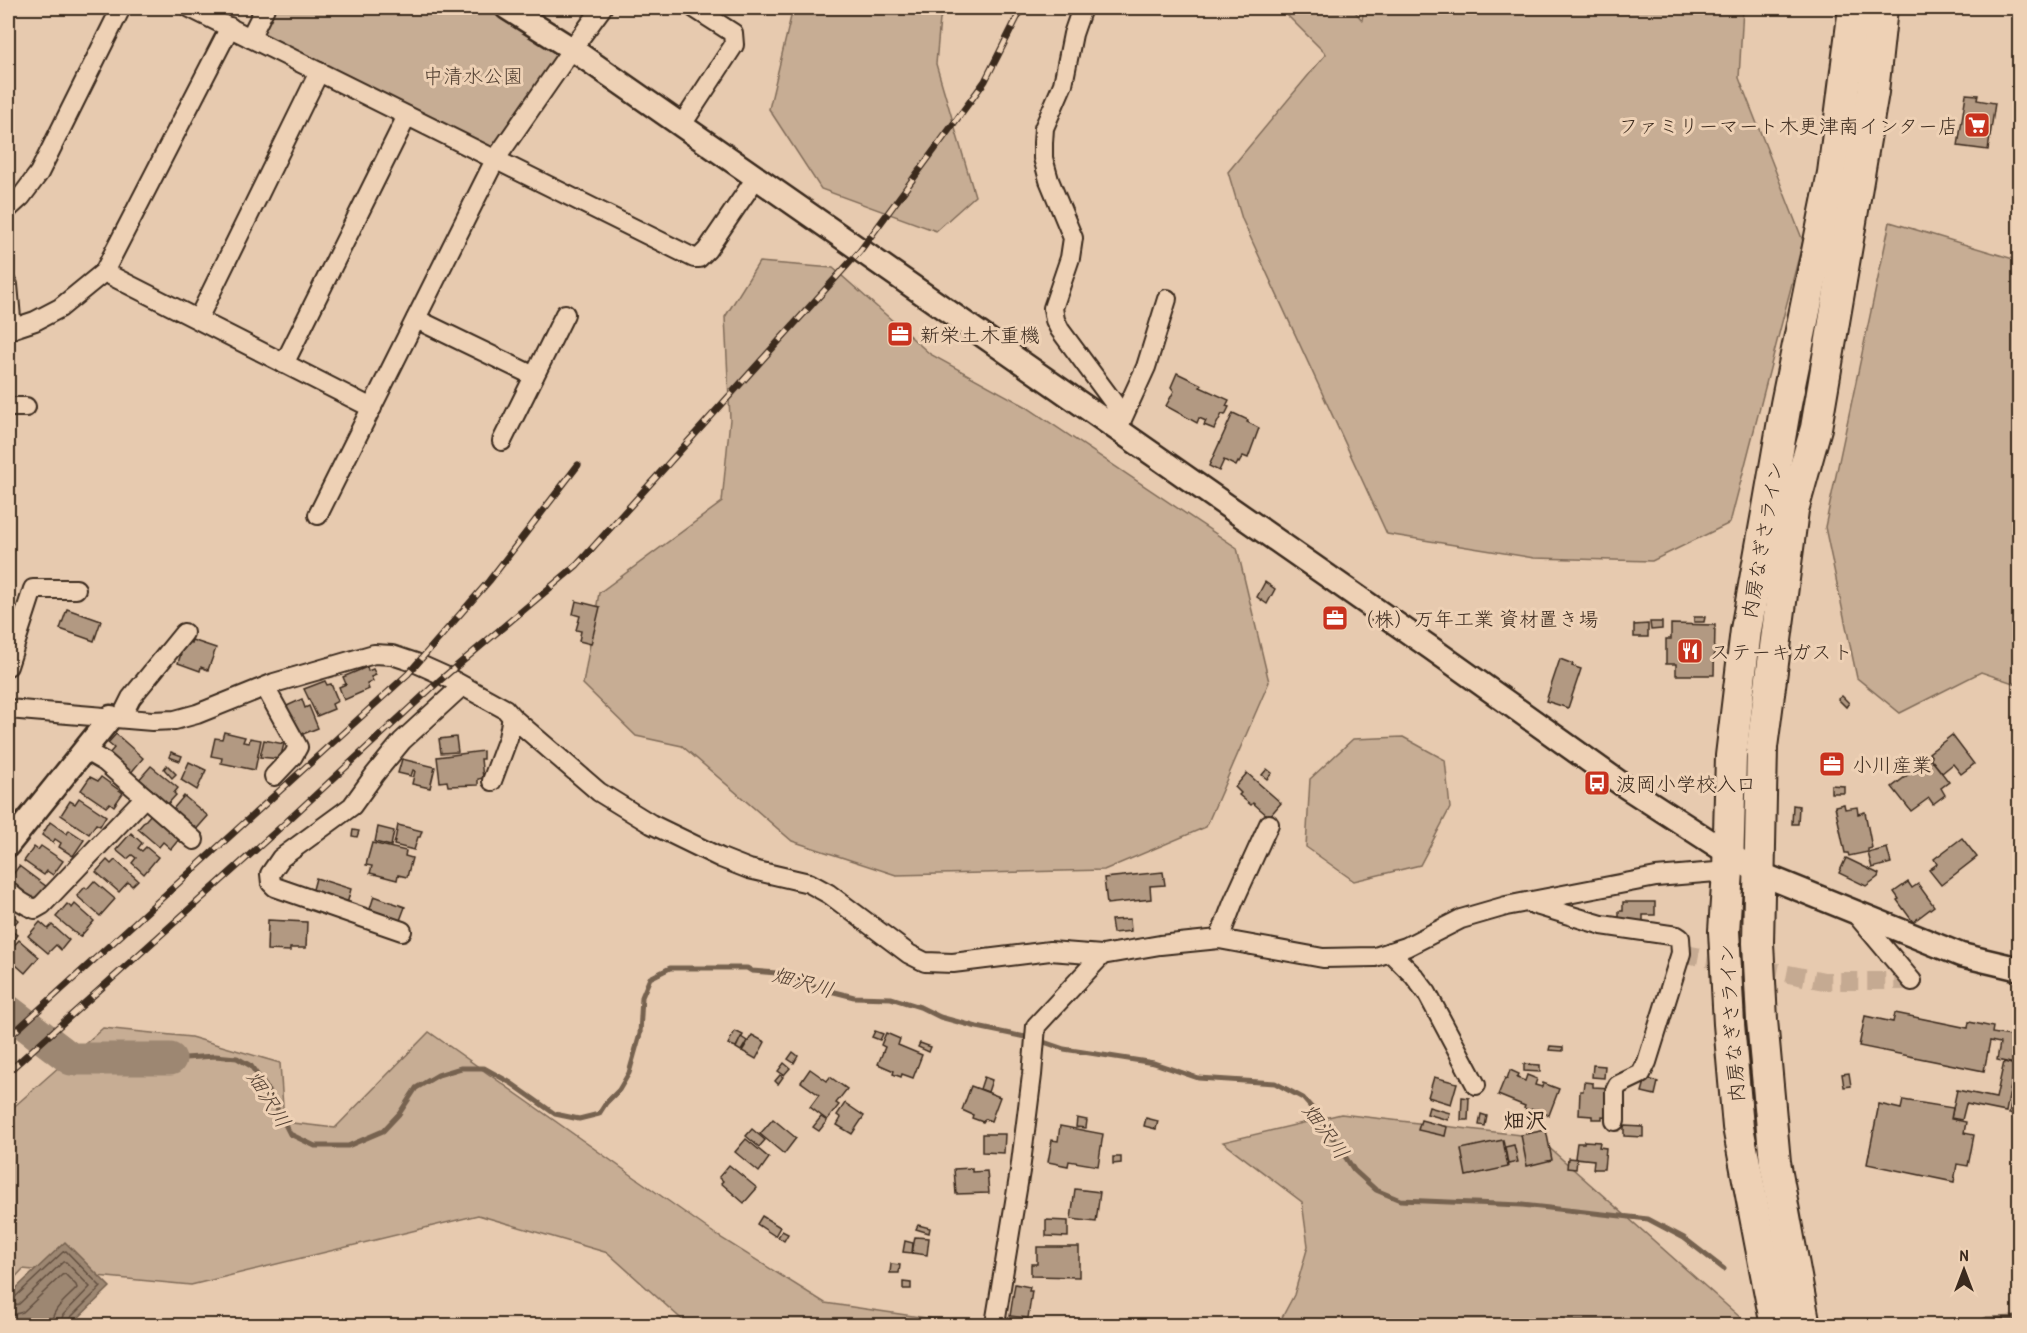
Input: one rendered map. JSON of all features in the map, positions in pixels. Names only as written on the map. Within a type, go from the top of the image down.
[{"type":"highway","name":"内房なぎさライン","points":[[1776,1326],[1738,1127],[1729,1024],[1724,931],[1731,756],[1746,630],[1786,404],[1833,173],[1854,8]]},
{"type":"highway","name":"内房なぎさライン","points":[[1805,1326],[1775,1162],[1762,1020],[1758,943],[1762,747],[1791,521],[1816,428],[1872,103],[1882,8]]},
{"type":"street","points":[[8,209],[39,173],[122,8]]},
{"type":"street","points":[[190,8],[694,258],[699,258],[707,250],[756,178]]},
{"type":"street","points":[[250,38],[265,8]]},
{"type":"street","points":[[507,8],[572,49],[1431,648],[1728,862],[1961,955],[2019,969]]},
{"type":"street","points":[[318,515],[495,160],[602,8]]},
{"type":"street","points":[[681,126],[734,45],[733,33],[694,8]]},
{"type":"street","points":[[1082,8],[1073,34],[1063,84],[1043,135],[1043,158],[1049,180],[1073,238],[1070,258],[1053,308],[1060,330],[1114,403],[1117,409],[1114,428]]},
{"type":"street","points":[[8,285],[10,329],[35,321],[60,308],[104,272],[230,27]]},
{"type":"street","points":[[198,318],[319,72]]},
{"type":"street","points":[[284,364],[407,116]]},
{"type":"street","points":[[104,272],[372,408]]},
{"type":"street","points":[[1114,428],[1146,367],[1167,299]]},
{"type":"street","points":[[502,441],[564,314]]},
{"type":"street","points":[[416,318],[534,376]]},
{"type":"street","points":[[8,407],[26,407]]},
{"type":"street","points":[[8,666],[12,636],[33,589],[76,589]]},
{"type":"street","points":[[12,833],[84,750],[116,718],[184,633]]},
{"type":"street","points":[[8,709],[152,721],[175,720],[265,687],[374,654],[392,655],[445,676],[505,709],[599,792],[651,824],[749,869],[809,883],[829,894],[909,954],[925,962],[953,963],[1050,951],[1102,955],[1160,945],[1219,939],[1323,958],[1375,957],[1406,946],[1461,919],[1524,902],[1728,862]]},
{"type":"street","points":[[402,932],[275,888],[271,883],[270,874],[281,858],[352,806],[402,741],[462,686]]},
{"type":"street","points":[[265,687],[298,747],[293,756],[274,776]]},
{"type":"street","points":[[492,781],[508,738],[512,717]]},
{"type":"street","points":[[84,750],[105,762],[194,840]]},
{"type":"street","points":[[8,891],[29,907],[35,909],[42,905],[146,797]]},
{"type":"street","points":[[1219,939],[1269,824]]},
{"type":"street","points":[[1524,902],[1602,925],[1680,938],[1681,953],[1647,1062],[1641,1074],[1618,1085],[1615,1091],[1615,1121]]},
{"type":"street","points":[[1854,912],[1911,981]]},
{"type":"street","points":[[1390,952],[1427,993],[1476,1085]]},
{"type":"street","points":[[996,1318],[1020,1171],[1036,1026],[1102,955]]},
{"type":"green space","name":"中清水公園","points":[[265,8],[507,8],[572,49],[495,160],[250,38]]},
{"type":"green space","points":[[793,8],[946,8],[940,19],[936,64],[975,196],[936,231],[821,189],[769,109]]},
{"type":"green space","points":[[1280,8],[1352,8],[1362,20],[1364,8],[1743,8],[1739,78],[1803,241],[1730,523],[1652,561],[1534,558],[1387,534],[1242,219],[1228,172],[1326,54]]},
{"type":"green space","points":[[1890,222],[2020,261],[2019,685],[1981,672],[1900,713],[1857,678],[1825,527]]},
{"type":"green space","points":[[759,262],[833,268],[930,354],[1025,406],[1237,548],[1269,682],[1206,827],[1104,870],[896,875],[792,841],[682,746],[636,736],[583,684],[599,593],[722,502],[730,419],[725,317]]},
{"type":"green space","points":[[1403,737],[1445,760],[1450,808],[1420,865],[1354,881],[1306,847],[1310,779],[1353,739]]},
{"type":"green space","points":[[103,1028],[191,1037],[280,1063],[284,1122],[335,1128],[429,1032],[718,1236],[825,1303],[974,1325],[688,1325],[608,1253],[478,1215],[191,1285],[23,1269],[8,1285],[8,1112]]},
{"type":"green space","points":[[1341,1114],[1537,1137],[1742,1319],[1742,1325],[1278,1325],[1294,1295],[1308,1246],[1302,1202],[1223,1142]]},
{"type":"water","points":[[65,1242],[110,1287],[71,1325],[8,1325],[8,1296]]},
{"type":"water","points":[[1552,1320],[1621,1320],[1640,1325],[1539,1325]]},
{"type":"building","name":"ファミリーマート木更津南インター店","points":[[1966,94],[1978,95],[1977,100],[1995,103],[1988,150],[1958,146]]},
{"type":"building","points":[[1177,373],[1202,385],[1200,387],[1229,400],[1226,406],[1229,407],[1225,415],[1222,414],[1214,429],[1204,425],[1206,421],[1199,418],[1197,423],[1166,406],[1174,391],[1171,387]]},
{"type":"building","points":[[1233,413],[1259,428],[1248,458],[1243,456],[1236,466],[1224,460],[1219,471],[1209,466]]},
{"type":"building","points":[[1265,582],[1275,589],[1267,604],[1257,597]]},
{"type":"building","points":[[576,601],[600,607],[591,644],[579,641],[581,631],[576,630],[580,616],[573,614]]},
{"type":"building","points":[[67,609],[101,621],[94,641],[60,629]]},
{"type":"building","points":[[1694,617],[1705,617],[1704,622],[1694,622]]},
{"type":"building","points":[[1650,622],[1662,622],[1662,629],[1651,630]]},
{"type":"building","points":[[1648,624],[1648,637],[1634,637],[1634,625]]},
{"type":"building","name":"ステーキガスト","points":[[1671,624],[1715,625],[1714,675],[1676,675],[1676,664],[1666,664],[1666,639],[1671,639]]},
{"type":"building","points":[[192,640],[216,648],[208,670],[201,667],[200,671],[178,663],[184,644],[187,645],[188,641],[191,643]]},
{"type":"building","points":[[1560,659],[1581,669],[1568,708],[1546,701]]},
{"type":"building","points":[[367,667],[368,671],[373,669],[376,675],[371,677],[373,681],[367,684],[369,689],[344,700],[339,687],[346,684],[343,677]]},
{"type":"building","points":[[325,681],[327,685],[331,684],[338,701],[332,704],[334,709],[317,716],[304,689]]},
{"type":"building","points":[[1842,696],[1849,703],[1846,707],[1838,699]]},
{"type":"building","points":[[302,699],[305,708],[309,706],[318,728],[298,736],[287,706]]},
{"type":"building","points":[[224,732],[245,737],[243,742],[249,743],[250,738],[261,740],[255,770],[221,763],[222,758],[211,756],[215,738],[222,739]]},
{"type":"building","points":[[116,734],[143,758],[130,774],[108,755],[114,748],[108,743]]},
{"type":"building","points":[[1952,735],[1974,764],[1961,774],[1953,764],[1942,773],[1930,758],[1932,757],[1929,753]]},
{"type":"building","points":[[456,737],[458,752],[441,753],[439,739]]},
{"type":"building","points":[[264,740],[284,744],[280,759],[260,757]]},
{"type":"building","points":[[483,751],[483,759],[481,759],[483,778],[478,779],[478,785],[448,786],[447,781],[440,782],[437,757]]},
{"type":"building","points":[[171,752],[182,756],[180,761],[169,757]]},
{"type":"building","points":[[1930,758],[1949,782],[1941,788],[1945,795],[1933,804],[1929,798],[1911,811],[1892,787]]},
{"type":"building","points":[[402,759],[435,767],[430,788],[412,784],[415,771],[413,770],[411,776],[398,773]]},
{"type":"building","points":[[189,762],[206,770],[197,790],[181,780]]},
{"type":"building","points":[[167,765],[176,774],[172,778],[164,769]]},
{"type":"building","points":[[151,766],[178,788],[174,793],[176,795],[165,807],[137,782]]},
{"type":"building","points":[[1267,769],[1272,773],[1267,779],[1262,775]]},
{"type":"building","points":[[1247,773],[1281,803],[1269,817],[1253,803],[1251,805],[1239,795],[1241,793],[1235,787]]},
{"type":"building","points":[[90,777],[98,781],[101,777],[123,793],[114,806],[110,803],[106,807],[81,790]]},
{"type":"building","points":[[1831,785],[1844,786],[1844,793],[1831,793]]},
{"type":"building","points":[[184,796],[208,816],[193,833],[174,816],[177,812],[173,809]]},
{"type":"building","points":[[79,798],[106,816],[100,826],[96,824],[89,834],[61,815],[70,801],[75,804]]},
{"type":"building","points":[[1844,804],[1845,809],[1857,807],[1858,814],[1865,812],[1872,848],[1868,849],[1868,852],[1849,856],[1845,853],[1835,806]]},
{"type":"building","points":[[1793,805],[1799,806],[1798,824],[1792,824]]},
{"type":"building","points":[[152,813],[180,838],[171,849],[163,842],[159,847],[138,829]]},
{"type":"building","points":[[50,822],[67,834],[69,830],[84,840],[73,856],[59,847],[61,843],[55,839],[53,843],[42,835]]},
{"type":"building","points":[[398,825],[422,831],[414,850],[394,845]]},
{"type":"building","points":[[378,827],[394,831],[391,846],[375,842]]},
{"type":"building","points":[[353,830],[359,831],[357,837],[352,836]]},
{"type":"building","points":[[131,833],[142,843],[138,848],[142,851],[146,847],[158,857],[144,874],[132,863],[136,858],[132,855],[127,859],[116,850]]},
{"type":"building","points":[[1962,838],[1977,857],[1941,885],[1929,870],[1937,864],[1934,859]]},
{"type":"building","points":[[372,843],[406,851],[405,856],[412,858],[407,877],[398,875],[397,880],[370,873],[372,866],[366,865]]},
{"type":"building","points":[[41,846],[63,861],[53,875],[47,871],[44,875],[24,861],[34,847],[38,850]]},
{"type":"building","points":[[1887,848],[1891,863],[1872,868],[1868,853]]},
{"type":"building","points":[[1846,858],[1879,874],[1878,877],[1866,886],[1839,873]]},
{"type":"building","points":[[107,860],[111,864],[115,860],[138,880],[132,886],[128,882],[119,892],[96,872]]},
{"type":"building","points":[[19,866],[47,887],[34,904],[8,885],[8,881]]},
{"type":"building","points":[[1163,872],[1165,885],[1150,886],[1151,899],[1107,904],[1104,878]]},
{"type":"building","points":[[316,878],[351,889],[347,904],[312,893]]},
{"type":"building","points":[[94,881],[115,899],[100,916],[77,896]]},
{"type":"building","points":[[1908,882],[1912,888],[1918,884],[1934,906],[1913,922],[1894,892]]},
{"type":"building","points":[[374,896],[405,907],[399,923],[369,912]]},
{"type":"building","points":[[1623,902],[1655,902],[1655,915],[1643,915],[1643,922],[1619,920],[1619,911],[1623,911]]},
{"type":"building","points":[[67,904],[72,908],[75,904],[94,921],[80,937],[56,917]]},
{"type":"building","points":[[8,911],[18,920],[8,932]]},
{"type":"building","points":[[1130,919],[1131,931],[1113,933],[1111,920]]},
{"type":"building","points":[[268,920],[307,922],[306,948],[290,948],[290,951],[267,950]]},
{"type":"building","points":[[40,922],[48,929],[52,925],[69,940],[61,950],[56,945],[48,953],[28,936]]},
{"type":"building","points":[[13,932],[17,935],[12,941],[8,938]]},
{"type":"building","points":[[19,940],[39,957],[25,973],[8,958],[8,952]]},
{"type":"building","points":[[1895,1013],[1968,1028],[1969,1022],[1993,1027],[1992,1033],[2010,1036],[2012,1027],[2020,1029],[2020,1065],[1997,1060],[2000,1043],[1990,1041],[1984,1071],[1859,1046],[1865,1016],[1893,1022]]},
{"type":"building","points":[[735,1031],[743,1035],[736,1047],[728,1044]]},
{"type":"building","points":[[875,1031],[883,1034],[880,1040],[872,1037]]},
{"type":"building","points":[[886,1033],[900,1039],[898,1045],[922,1055],[913,1078],[893,1074],[894,1071],[878,1064],[885,1047],[881,1045]]},
{"type":"building","points":[[752,1035],[765,1042],[756,1059],[742,1051]]},
{"type":"building","points":[[741,1037],[747,1041],[741,1051],[736,1048]]},
{"type":"building","points":[[920,1043],[931,1047],[929,1052],[918,1047]]},
{"type":"building","points":[[1550,1046],[1563,1047],[1563,1051],[1549,1050]]},
{"type":"building","points":[[793,1052],[798,1056],[794,1063],[788,1059]]},
{"type":"building","points":[[2004,1062],[2015,1065],[2006,1112],[1966,1104],[1962,1120],[1951,1118],[1957,1090],[1996,1098]]},
{"type":"building","points":[[784,1063],[790,1068],[784,1075],[778,1071]]},
{"type":"building","points":[[1524,1064],[1540,1065],[1540,1072],[1524,1071]]},
{"type":"building","points":[[1593,1065],[1605,1066],[1604,1078],[1592,1077]]},
{"type":"building","points":[[810,1069],[827,1081],[830,1077],[847,1089],[836,1103],[839,1105],[827,1120],[810,1107],[819,1095],[801,1082]]},
{"type":"building","points":[[1510,1070],[1519,1074],[1517,1078],[1525,1081],[1527,1075],[1537,1079],[1535,1085],[1542,1087],[1543,1083],[1559,1089],[1549,1115],[1532,1109],[1531,1111],[1524,1108],[1525,1106],[1498,1095]]},
{"type":"building","points":[[1849,1073],[1851,1086],[1844,1087],[1842,1074]]},
{"type":"building","points":[[780,1075],[783,1077],[778,1084],[775,1081]]},
{"type":"building","points":[[984,1077],[992,1080],[988,1092],[980,1089]]},
{"type":"building","points":[[1434,1077],[1457,1083],[1451,1104],[1428,1097]]},
{"type":"building","points":[[1646,1078],[1658,1082],[1655,1095],[1642,1092]]},
{"type":"building","points":[[1584,1082],[1593,1083],[1593,1087],[1612,1088],[1613,1117],[1602,1116],[1602,1119],[1592,1119],[1592,1116],[1579,1115],[1580,1091],[1583,1091]]},
{"type":"building","points":[[971,1086],[1000,1097],[991,1121],[985,1119],[983,1122],[972,1118],[973,1115],[962,1110]]},
{"type":"building","points":[[2013,1091],[2019,1093],[2014,1115],[2009,1114]]},
{"type":"building","points":[[1462,1097],[1469,1098],[1468,1120],[1461,1120]]},
{"type":"building","points":[[1903,1100],[1953,1108],[1951,1119],[1966,1122],[1964,1133],[1974,1135],[1968,1166],[1957,1164],[1954,1182],[1867,1164],[1879,1104],[1901,1109]]},
{"type":"building","points":[[845,1103],[864,1116],[852,1134],[837,1125],[841,1118],[837,1115]]},
{"type":"building","points":[[1429,1107],[1450,1113],[1448,1120],[1427,1114]]},
{"type":"building","points":[[1481,1114],[1487,1116],[1485,1126],[1479,1125]]},
{"type":"building","points":[[821,1117],[827,1121],[819,1131],[813,1127]]},
{"type":"building","points":[[1077,1118],[1087,1120],[1086,1128],[1076,1127]]},
{"type":"building","points":[[1146,1118],[1158,1121],[1156,1129],[1144,1126]]},
{"type":"building","points":[[773,1119],[796,1138],[784,1154],[760,1134]]},
{"type":"building","points":[[1421,1120],[1447,1127],[1445,1136],[1418,1130]]},
{"type":"building","points":[[1060,1126],[1103,1134],[1098,1166],[1069,1161],[1068,1166],[1048,1162],[1052,1140],[1058,1141]]},
{"type":"building","points":[[1624,1126],[1643,1127],[1643,1137],[1624,1136]]},
{"type":"building","points":[[752,1129],[765,1140],[759,1147],[746,1136]]},
{"type":"building","points":[[1546,1130],[1552,1160],[1527,1166],[1521,1135]]},
{"type":"building","points":[[982,1134],[1005,1134],[1004,1153],[982,1152]]},
{"type":"building","points":[[746,1139],[769,1158],[759,1172],[735,1152]]},
{"type":"building","points":[[1503,1140],[1508,1167],[1466,1176],[1461,1149]]},
{"type":"building","points":[[1584,1141],[1600,1142],[1599,1147],[1606,1148],[1604,1169],[1593,1169],[1594,1160],[1575,1158],[1577,1143],[1584,1143]]},
{"type":"building","points":[[1514,1145],[1518,1162],[1508,1164],[1505,1147]]},
{"type":"building","points":[[1113,1157],[1121,1157],[1121,1163],[1113,1164]]},
{"type":"building","points":[[1568,1158],[1577,1159],[1576,1169],[1567,1168]]},
{"type":"building","points":[[729,1165],[757,1188],[744,1203],[721,1183],[723,1181],[719,1177]]},
{"type":"building","points":[[972,1168],[972,1172],[987,1171],[989,1193],[956,1194],[954,1169]]},
{"type":"building","points":[[1075,1189],[1100,1192],[1096,1222],[1071,1219]]},
{"type":"building","points":[[762,1216],[780,1227],[775,1236],[757,1224]]},
{"type":"building","points":[[1046,1220],[1068,1221],[1068,1237],[1046,1236]]},
{"type":"building","points":[[918,1225],[930,1228],[929,1233],[916,1229]]},
{"type":"building","points":[[782,1231],[788,1234],[784,1241],[778,1237]]},
{"type":"building","points":[[915,1237],[929,1238],[927,1255],[912,1253]]},
{"type":"building","points":[[905,1241],[913,1243],[912,1253],[903,1252]]},
{"type":"building","points":[[1037,1247],[1079,1247],[1079,1277],[1031,1276],[1031,1264],[1037,1264]]},
{"type":"building","points":[[891,1264],[900,1265],[899,1273],[890,1273]]},
{"type":"building","points":[[903,1282],[911,1283],[911,1289],[903,1289]]},
{"type":"building","points":[[1015,1284],[1030,1287],[1029,1291],[1032,1291],[1028,1318],[1010,1316]]},
{"type":"waterway","name":"畑沢川","points":[[170,1059],[215,1056],[237,1058],[251,1066],[266,1087],[290,1134],[315,1146],[348,1146],[383,1131],[399,1114],[416,1088],[438,1075],[461,1068],[484,1068],[511,1083],[555,1114],[579,1119],[599,1114],[619,1090],[629,1073],[640,1034],[642,997],[650,978],[670,968],[747,968],[752,971],[777,973],[854,997],[891,998],[920,1007],[940,1017],[1035,1039],[1064,1049],[1154,1063],[1198,1078],[1275,1083],[1303,1098],[1317,1114],[1354,1170],[1376,1190],[1400,1200],[1522,1205],[1648,1219],[1684,1238],[1724,1269]]},
{"type":"waterway","name":"畑沢川","points":[[8,1011],[71,1059],[170,1059]]},
{"type":"waterway","name":"畑沢川","points":[[1968,1326],[1986,1319],[2020,1318]]},
{"type":"tunnel","points":[[1681,953],[1824,981],[1912,981]]},
{"type":"railway","points":[[8,1072],[282,826],[439,681],[577,565],[860,251],[985,81],[1022,8]]},
{"type":"railway","points":[[8,1038],[408,674],[489,581],[578,465]]},
{"type":"place","name":"ファミリーマート木更津南インター店","points":[[1977,125]]},
{"type":"place","name":"新栄土木重機","points":[[900,334]]},
{"type":"place","name":"（株）万年工業 資材置き場","points":[[1335,618]]},
{"type":"place","name":"ステーキガスト","points":[[1690,651]]},
{"type":"place","name":"小川産業","points":[[1832,764]]},
{"type":"place","name":"波岡小学校入口","points":[[1597,783]]},
{"type":"district","name":"畑沢","points":[[1525,1120]]}]
